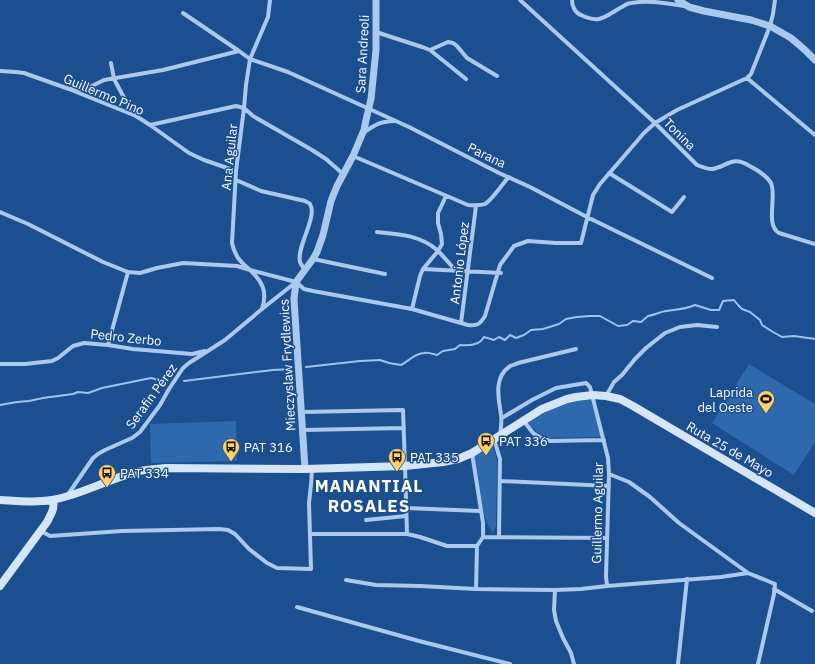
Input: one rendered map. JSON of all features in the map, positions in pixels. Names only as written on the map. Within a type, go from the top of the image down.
[{"type":"main road","name":"Ruta 25 de Mayo","points":[[0,500],[40,502],[53,500],[149,469],[308,469],[405,466],[443,462],[458,459],[472,453],[523,420],[556,402],[593,395],[620,399],[815,513]]},
{"type":"main road","points":[[0,586],[47,522],[53,511],[53,500]]},
{"type":"street","name":"Ana Aguilar","points":[[262,309],[265,298],[262,283],[237,257],[232,243],[236,172],[250,59],[268,17],[270,0]]},
{"type":"street","name":"Sara Andreoli","points":[[370,109],[376,50],[376,0]]},
{"type":"street","name":"Tonina","points":[[520,0],[654,123],[697,165],[713,169],[727,163],[740,161],[766,176],[771,184],[773,193],[773,224],[776,231],[815,244]]},
{"type":"street","points":[[572,0],[572,4],[578,14],[598,20],[629,3],[647,1],[689,6],[704,11],[751,20],[770,26],[791,38],[806,50],[815,60]]},
{"type":"street","points":[[678,0],[689,6]]},
{"type":"street","points":[[0,212],[28,224],[103,262],[128,272],[140,273],[183,263],[237,266],[296,282],[304,289],[412,309],[468,325],[475,325],[481,322],[485,316],[500,273],[500,265],[514,246],[528,241],[581,243],[593,194],[609,173],[654,123],[677,110],[747,78],[751,74],[770,26],[775,0]]},
{"type":"street","name":"Parana","points":[[183,13],[250,59],[288,72],[396,121],[712,278]]},
{"type":"street","points":[[376,32],[422,46],[430,50],[466,79]]},
{"type":"street","points":[[430,50],[448,42],[453,43],[466,58],[497,76]]},
{"type":"street","points":[[69,89],[82,90],[90,88],[104,80],[163,70],[240,51]]},
{"type":"street","points":[[111,63],[114,79],[129,107],[136,116]]},
{"type":"street","name":"Guillermo Pino","points":[[0,72],[24,73],[136,116],[189,153],[236,172]]},
{"type":"street","points":[[747,78],[815,135]]},
{"type":"street","points":[[150,125],[236,106],[244,108],[253,116],[326,159],[343,174]]},
{"type":"street","name":"Mieczyslaw Frydlewics","points":[[308,469],[303,430],[294,299],[296,282],[317,252],[331,202],[343,174],[353,156],[370,109]]},
{"type":"street","points":[[361,135],[376,124],[386,121],[396,121]]},
{"type":"street","points":[[353,156],[468,205],[476,206],[489,201],[509,177]]},
{"type":"street","points":[[609,173],[672,212],[684,197]]},
{"type":"street","points":[[236,180],[261,191],[305,201],[310,204],[312,213],[299,260],[305,270]]},
{"type":"street","points":[[412,309],[420,276],[442,244],[438,223],[438,213],[446,196]]},
{"type":"street","name":"Antonio López","points":[[461,323],[476,206]]},
{"type":"street","points":[[377,232],[416,238],[438,251],[456,271]]},
{"type":"street","points":[[313,259],[385,274]]},
{"type":"street","points":[[424,269],[500,273]]},
{"type":"street","points":[[108,345],[128,272]]},
{"type":"street","name":"Serafin Pérez","points":[[67,496],[93,458],[105,450],[132,438],[140,432],[183,368],[225,340],[296,282]]},
{"type":"street","points":[[606,396],[614,382],[622,375],[640,353],[665,333],[680,327],[697,325],[717,327]]},
{"type":"street","name":"Pedro Zerbo","points":[[0,364],[25,364],[52,361],[73,346],[84,343],[192,354],[208,351]]},
{"type":"street","points":[[499,537],[500,459],[497,437],[502,418],[498,387],[503,372],[509,367],[518,363],[576,349]]},
{"type":"street","points":[[502,418],[556,388],[586,383],[590,387],[593,395]]},
{"type":"street","name":"Guillermo Aguilar","points":[[593,395],[608,458],[610,474],[607,538],[607,586]]},
{"type":"street","points":[[302,412],[403,410],[406,534]]},
{"type":"street","points":[[523,420],[533,433],[550,441],[604,440]]},
{"type":"street","points":[[303,430],[404,428]]},
{"type":"street","points":[[472,453],[483,523],[483,538],[476,546],[476,589]]},
{"type":"street","points":[[41,531],[50,536],[122,531],[228,530],[235,534],[249,549],[267,563],[277,568],[311,569],[309,503],[311,484],[308,469]]},
{"type":"street","points":[[610,474],[629,482],[650,497],[679,523],[748,574],[775,584],[758,664]]},
{"type":"street","points":[[500,481],[609,486]]},
{"type":"street","points":[[406,508],[480,511]]},
{"type":"street","points":[[366,520],[406,516]]},
{"type":"street","points":[[310,534],[406,534],[447,546],[476,546]]},
{"type":"street","points":[[483,538],[607,538]]},
{"type":"street","points":[[346,580],[376,585],[476,589],[555,590],[748,574]]},
{"type":"street","points":[[678,664],[687,579]]},
{"type":"street","points":[[774,589],[812,611]]},
{"type":"street","points":[[555,590],[554,610],[556,621],[571,653],[574,664]]},
{"type":"street","points":[[298,607],[419,641],[510,664]]},
{"type":"shaded area","name":"Laprida del Oeste","points":[[749,364],[815,404],[815,442],[794,475],[712,423]]},
{"type":"shaded area","points":[[590,398],[603,437],[549,438],[537,432],[528,423],[554,407],[576,400]]},
{"type":"shaded area","points":[[236,421],[237,461],[151,463],[150,424]]},
{"type":"shaded area","points":[[492,443],[497,460],[496,526],[493,533],[488,525],[482,507],[474,457]]},
{"type":"waterway","points":[[306,367],[380,360],[401,365],[421,353],[437,355],[443,351],[455,349],[460,345],[470,345],[480,342],[484,337],[494,340],[499,337],[505,340],[510,335],[516,338],[531,330],[543,329],[559,324],[566,319],[600,316],[618,326],[627,325],[633,321],[641,322],[648,316],[664,311],[687,308],[695,305],[711,310],[719,310],[723,301],[734,300],[742,309],[750,312],[760,320],[762,325],[782,337],[794,336],[815,339]]},
{"type":"waterway","points":[[184,381],[292,369]]},
{"type":"waterway","points":[[0,405],[78,392],[88,393],[102,388],[151,378],[159,380]]},
{"type":"place","name":"Laprida del Oeste","points":[[766,414]]},
{"type":"place","name":"PAT 336","points":[[486,456]]},
{"type":"place","name":"PAT 316","points":[[231,462]]},
{"type":"place","name":"PAT 335","points":[[397,472]]},
{"type":"place","name":"PAT 334","points":[[107,488]]},
{"type":"district","name":"MANANTIAL ROSALES","points":[[369,496]]}]
